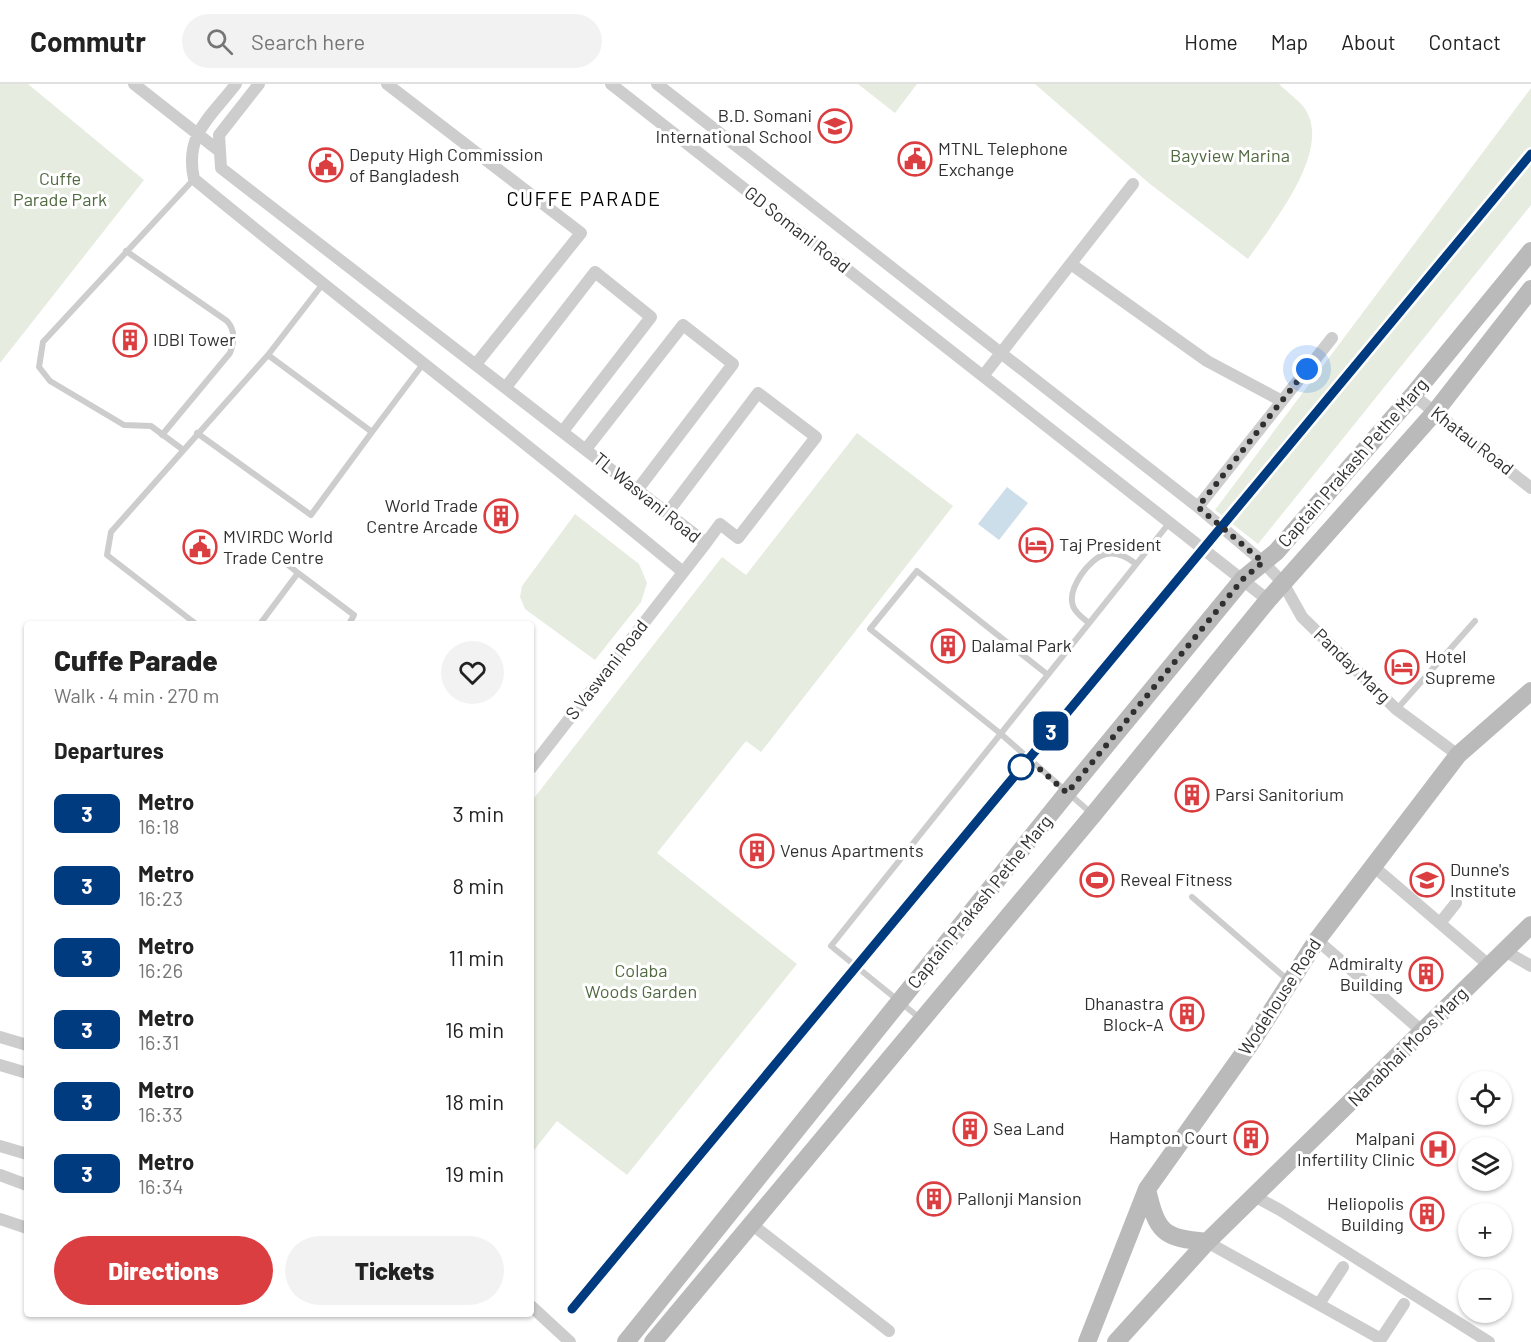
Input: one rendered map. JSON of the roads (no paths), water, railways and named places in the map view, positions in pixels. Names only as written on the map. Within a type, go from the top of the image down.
[{"type":"main road","name":"Captain Prakash Pethe Marg","points":[[626,1342],[1067,793],[1243,579],[1276,552],[1413,395],[1531,251]]},
{"type":"main road","name":"Captain Prakash Pethe Marg","points":[[653,1342],[750,1223],[1093,815],[1283,582],[1435,412],[1531,289]]},
{"type":"main road","name":"Wodehouse Road","points":[[1088,1342],[1147,1189],[1252,1040],[1317,940],[1458,755],[1531,691]]},
{"type":"main road","points":[[963,923],[999,926]]},
{"type":"main road","name":"Nanabhai Moos Marg","points":[[1116,1342],[1207,1242],[1531,925]]},
{"type":"main road","points":[[1147,1189],[1155,1221],[1161,1230],[1180,1240],[1207,1242]]},
{"type":"street","name":"TL Wasvani Road","points":[[134,84],[218,150],[221,168],[706,543],[683,572],[578,484],[322,285],[194,179]]},
{"type":"street","points":[[194,179],[190,159],[197,133],[236,84]]},
{"type":"street","points":[[218,150],[219,135],[259,84]]},
{"type":"street","points":[[387,84],[581,233],[476,364]]},
{"type":"street","name":"GD Somani Road","points":[[611,84],[1268,600]]},
{"type":"street","name":"GD Somani Road","points":[[657,84],[1198,507],[1263,562]]},
{"type":"street","points":[[983,376],[1133,184]]},
{"type":"street","points":[[1071,264],[1207,361],[1282,401]]},
{"type":"street","points":[[506,387],[595,272],[651,317],[563,431]]},
{"type":"street","points":[[586,449],[683,325],[725,357],[733,364],[638,489]]},
{"type":"street","points":[[1198,507],[1332,338]]},
{"type":"street","points":[[668,512],[758,393],[816,437],[738,538],[720,524],[706,543]]},
{"type":"street","name":"Khatau Road","points":[[1413,395],[1531,488]]},
{"type":"street","name":"Panday Marg","points":[[1263,562],[1283,582],[1302,617],[1396,709],[1458,755]]},
{"type":"street","name":"S Vaswani Road","points":[[534,764],[683,572]]},
{"type":"street","points":[[1373,866],[1490,966]]},
{"type":"street","points":[[1440,922],[1456,903]]},
{"type":"street","points":[[1317,940],[1423,1032]]},
{"type":"street","points":[[1505,951],[1531,966]]},
{"type":"street","points":[[0,1038],[24,1045]]},
{"type":"street","points":[[0,1065],[24,1072]]},
{"type":"street","points":[[0,1146],[24,1153]]},
{"type":"street","points":[[0,1175],[24,1184]]},
{"type":"street","points":[[1254,1196],[1290,1216],[1489,1342]]},
{"type":"street","points":[[0,1219],[24,1227]]},
{"type":"street","points":[[750,1223],[889,1330]]},
{"type":"street","points":[[1207,1242],[1383,1341],[1404,1304]]},
{"type":"street","points":[[1319,1304],[1343,1266]]},
{"type":"street","points":[[534,1309],[570,1342]]},
{"type":"lane","points":[[182,449],[151,426],[124,425],[50,381],[39,367],[43,342],[194,179]]},
{"type":"lane","points":[[126,251],[227,321],[234,342],[230,353],[162,435]]},
{"type":"lane","points":[[192,621],[107,555],[111,532],[182,449],[268,355],[322,285]]},
{"type":"lane","points":[[268,355],[372,432]]},
{"type":"lane","points":[[197,433],[311,515],[423,364]]},
{"type":"lane","points":[[921,1019],[831,946],[1170,522]]},
{"type":"lane","points":[[1089,623],[1073,606],[1072,597],[1088,566],[1097,558],[1110,554],[1127,557],[1136,564]]},
{"type":"lane","points":[[282,560],[354,615],[351,621]]},
{"type":"lane","points":[[1048,675],[916,571],[870,629],[1001,734],[1093,815]]},
{"type":"lane","points":[[262,621],[298,573]]},
{"type":"lane","points":[[1396,709],[1475,621]]},
{"type":"lane","points":[[1192,897],[1290,982]]},
{"type":"water","points":[[1007,487],[1028,503],[999,540],[978,524]]},
{"type":"metro line","name":"3","points":[[572,1309],[1531,154]]},
{"type":"place","name":"B.D. Somani International School","points":[[835,126]]},
{"type":"place","name":"MTNL Telephone Exchange","points":[[915,159]]},
{"type":"place","name":"Deputy High Commission of Bangladesh","points":[[326,165]]},
{"type":"place","name":"IDBI Tower","points":[[130,340]]},
{"type":"place","name":"World Trade Centre Arcade","points":[[501,516]]},
{"type":"place","name":"Taj President","points":[[1036,545]]},
{"type":"place","name":"MVIRDC World Trade Centre","points":[[200,547]]},
{"type":"place","name":"Dalamal Park","points":[[948,646]]},
{"type":"place","name":"Hotel Supreme","points":[[1402,667]]},
{"type":"place","name":"Parsi Sanitorium","points":[[1192,795]]},
{"type":"place","name":"Venus Apartments","points":[[757,851]]},
{"type":"place","name":"Reveal Fitness","points":[[1097,880]]},
{"type":"place","name":"Dunne's Institute","points":[[1427,880]]},
{"type":"place","name":"Admiralty Building","points":[[1426,974]]},
{"type":"place","name":"Dhanastra Block-A","points":[[1187,1014]]},
{"type":"place","name":"Sea Land","points":[[970,1129]]},
{"type":"place","name":"Hampton Court","points":[[1251,1138]]},
{"type":"place","name":"Malpani Infertility Clinic","points":[[1438,1149]]},
{"type":"place","name":"Pallonji Mansion","points":[[934,1199]]},
{"type":"place","name":"Heliopolis Building","points":[[1427,1214]]},
{"type":"district","name":"CUFFE PARADE","points":[[584,199]]},
{"type":"park label","name":"Bayview Marina","points":[[1230,156]]},
{"type":"park label","name":"Cuffe Parade Park","points":[[60,190]]},
{"type":"park label","name":"Colaba Woods Garden","points":[[641,981]]}]
